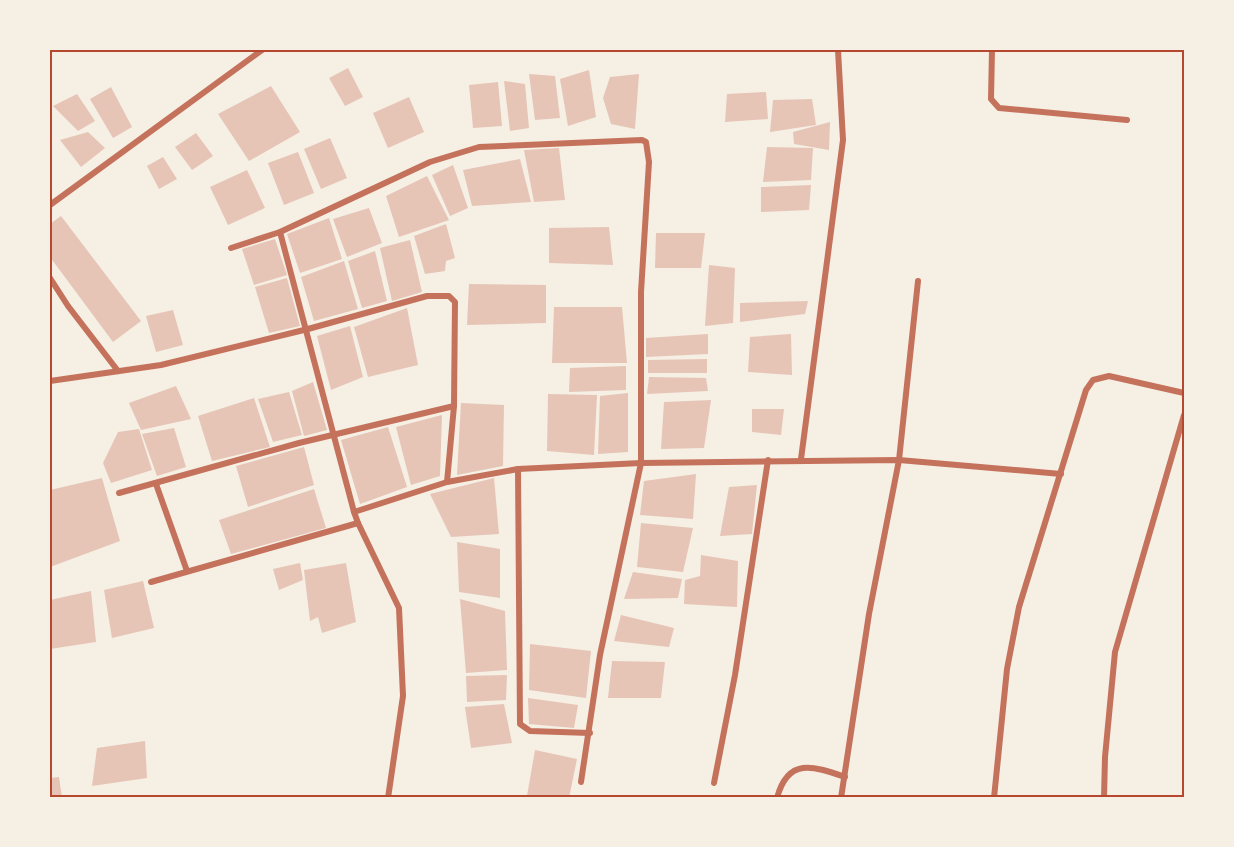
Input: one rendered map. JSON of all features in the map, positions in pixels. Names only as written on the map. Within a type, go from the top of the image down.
[{"type":"street","points":[[50,205],[262,50]]},
{"type":"street","points":[[801,459],[843,140],[838,50]]},
{"type":"street","points":[[992,50],[991,99],[999,108],[1127,120]]},
{"type":"street","points":[[231,248],[280,232],[430,162],[479,147],[646,142],[649,162],[641,292],[641,463],[600,655],[581,782]]},
{"type":"street","points":[[280,232],[308,329],[354,512],[399,608],[403,696],[388,798]]},
{"type":"street","points":[[50,278],[68,306],[118,370]]},
{"type":"street","points":[[841,798],[869,614],[899,460],[918,281]]},
{"type":"street","points":[[50,381],[161,365],[308,329],[427,296],[449,296],[455,302],[454,406],[447,482]]},
{"type":"street","points":[[994,798],[1007,669],[1015,626],[1086,390],[1094,380],[1109,376],[1185,393]]},
{"type":"street","points":[[119,493],[334,435],[454,406]]},
{"type":"street","points":[[1104,798],[1105,757],[1115,652],[1185,415]]},
{"type":"street","points":[[354,512],[447,482],[518,469],[801,459],[899,460],[1061,474]]},
{"type":"street","points":[[714,783],[735,675],[768,460]]},
{"type":"street","points":[[518,469],[520,724],[530,731],[590,733]]},
{"type":"street","points":[[156,484],[187,571]]},
{"type":"street","points":[[151,582],[358,523]]},
{"type":"street","points":[[777,798],[788,776],[802,768],[814,766],[845,777]]},
{"type":"building","points":[[348,68],[363,97],[345,106],[329,78]]},
{"type":"building","points":[[589,70],[596,117],[568,126],[560,79]]},
{"type":"building","points":[[529,74],[555,76],[560,118],[535,120]]},
{"type":"building","points":[[639,74],[635,129],[611,124],[603,98],[610,77]]},
{"type":"building","points":[[504,81],[525,84],[529,128],[510,131]]},
{"type":"building","points":[[498,82],[502,126],[473,128],[469,85]]},
{"type":"building","points":[[271,86],[300,132],[249,161],[218,114]]},
{"type":"building","points":[[111,87],[132,127],[113,138],[90,99]]},
{"type":"building","points":[[766,92],[768,119],[725,122],[727,94]]},
{"type":"building","points":[[77,94],[95,121],[78,131],[53,106]]},
{"type":"building","points":[[409,97],[424,132],[388,148],[373,113]]},
{"type":"building","points":[[812,99],[816,125],[770,132],[773,100]]},
{"type":"building","points":[[830,122],[829,150],[794,144],[793,132]]},
{"type":"building","points":[[88,132],[105,148],[81,167],[60,140]]},
{"type":"building","points":[[196,133],[213,156],[192,170],[175,147]]},
{"type":"building","points":[[330,138],[347,178],[321,189],[304,149]]},
{"type":"building","points":[[767,147],[813,148],[811,180],[763,182]]},
{"type":"building","points":[[559,148],[565,200],[534,202],[524,150]]},
{"type":"building","points":[[298,152],[314,193],[284,205],[268,163]]},
{"type":"building","points":[[163,157],[177,179],[159,189],[147,166]]},
{"type":"building","points":[[520,159],[531,202],[472,206],[463,170]]},
{"type":"building","points":[[453,165],[468,208],[450,216],[432,175]]},
{"type":"building","points":[[247,170],[265,208],[228,225],[210,187]]},
{"type":"building","points":[[427,176],[449,220],[399,237],[386,196]]},
{"type":"building","points":[[811,185],[809,210],[761,212],[761,187]]},
{"type":"building","points":[[369,208],[382,243],[347,257],[333,219]]},
{"type":"building","points":[[61,216],[141,321],[113,342],[50,257],[50,224]]},
{"type":"building","points":[[329,218],[342,259],[300,273],[287,234]]},
{"type":"building","points":[[446,224],[455,258],[446,261],[445,271],[425,274],[414,236]]},
{"type":"building","points":[[609,227],[613,265],[549,263],[549,228]]},
{"type":"building","points":[[656,233],[705,233],[701,268],[655,268]]},
{"type":"building","points":[[275,239],[287,275],[254,285],[242,249]]},
{"type":"building","points":[[410,240],[422,292],[392,301],[380,248]]},
{"type":"building","points":[[375,251],[387,301],[362,308],[348,261]]},
{"type":"building","points":[[344,261],[358,309],[314,321],[301,277]]},
{"type":"building","points":[[709,265],[735,268],[733,323],[705,326]]},
{"type":"building","points":[[287,278],[300,326],[269,333],[255,287]]},
{"type":"building","points":[[469,284],[546,285],[546,323],[467,325]]},
{"type":"building","points":[[808,301],[805,314],[740,322],[740,303]]},
{"type":"building","points":[[554,307],[622,307],[627,363],[552,363]]},
{"type":"building","points":[[407,308],[418,365],[368,377],[354,327]]},
{"type":"building","points":[[173,310],[183,345],[156,352],[146,316]]},
{"type":"building","points":[[350,326],[363,377],[331,390],[317,336]]},
{"type":"building","points":[[708,334],[708,354],[646,357],[646,338]]},
{"type":"building","points":[[791,334],[792,375],[748,372],[750,337]]},
{"type":"building","points":[[707,359],[707,373],[648,373],[648,360]]},
{"type":"building","points":[[626,366],[626,390],[569,392],[570,368]]},
{"type":"building","points":[[649,377],[706,378],[708,391],[647,394]]},
{"type":"building","points":[[313,382],[327,430],[304,436],[292,391]]},
{"type":"building","points":[[176,386],[191,419],[141,430],[129,403]]},
{"type":"building","points":[[289,392],[302,435],[273,442],[258,399]]},
{"type":"building","points":[[628,393],[628,452],[598,454],[600,396]]},
{"type":"building","points":[[548,394],[597,395],[594,455],[547,451]]},
{"type":"building","points":[[254,398],[270,447],[212,461],[198,416]]},
{"type":"building","points":[[711,400],[704,448],[661,449],[664,402]]},
{"type":"building","points":[[461,403],[504,405],[503,466],[457,475]]},
{"type":"building","points":[[752,409],[784,409],[781,435],[752,432]]},
{"type":"building","points":[[442,415],[440,476],[411,485],[396,427]]},
{"type":"building","points":[[388,427],[407,487],[360,504],[341,440]]},
{"type":"building","points":[[174,428],[186,467],[157,476],[142,434]]},
{"type":"building","points":[[139,429],[152,470],[111,483],[103,463],[118,432]]},
{"type":"building","points":[[304,447],[314,485],[248,507],[236,466]]},
{"type":"building","points":[[696,474],[693,519],[640,515],[644,481]]},
{"type":"building","points":[[102,478],[120,541],[50,567],[50,524],[52,523],[50,490]]},
{"type":"building","points":[[494,478],[499,534],[451,537],[430,494]]},
{"type":"building","points":[[757,485],[752,534],[720,536],[729,487]]},
{"type":"building","points":[[314,489],[326,528],[231,554],[219,520]]},
{"type":"building","points":[[641,523],[693,528],[683,572],[637,567]]},
{"type":"building","points":[[457,542],[500,549],[500,598],[459,592]]},
{"type":"building","points":[[701,555],[738,561],[737,607],[684,604],[685,580],[700,576]]},
{"type":"building","points":[[300,563],[303,580],[279,590],[273,569]]},
{"type":"building","points":[[346,563],[356,622],[322,633],[318,617],[310,621],[304,570]]},
{"type":"building","points":[[633,572],[682,579],[678,598],[624,599]]},
{"type":"building","points":[[143,581],[154,628],[112,638],[104,590]]},
{"type":"building","points":[[91,591],[96,642],[50,649],[50,600]]},
{"type":"building","points":[[460,599],[505,611],[507,670],[466,673]]},
{"type":"building","points":[[621,615],[674,628],[669,647],[614,641]]},
{"type":"building","points":[[530,644],[591,651],[586,698],[529,690]]},
{"type":"building","points":[[612,661],[665,662],[661,698],[608,698]]},
{"type":"building","points":[[507,675],[506,700],[467,702],[466,676]]},
{"type":"building","points":[[528,698],[578,705],[574,728],[529,724]]},
{"type":"building","points":[[504,704],[512,743],[471,748],[465,707]]},
{"type":"building","points":[[145,741],[147,778],[92,786],[97,748]]},
{"type":"building","points":[[535,750],[577,759],[569,798],[527,796]]},
{"type":"building","points":[[59,777],[62,798],[50,798],[50,778]]}]
